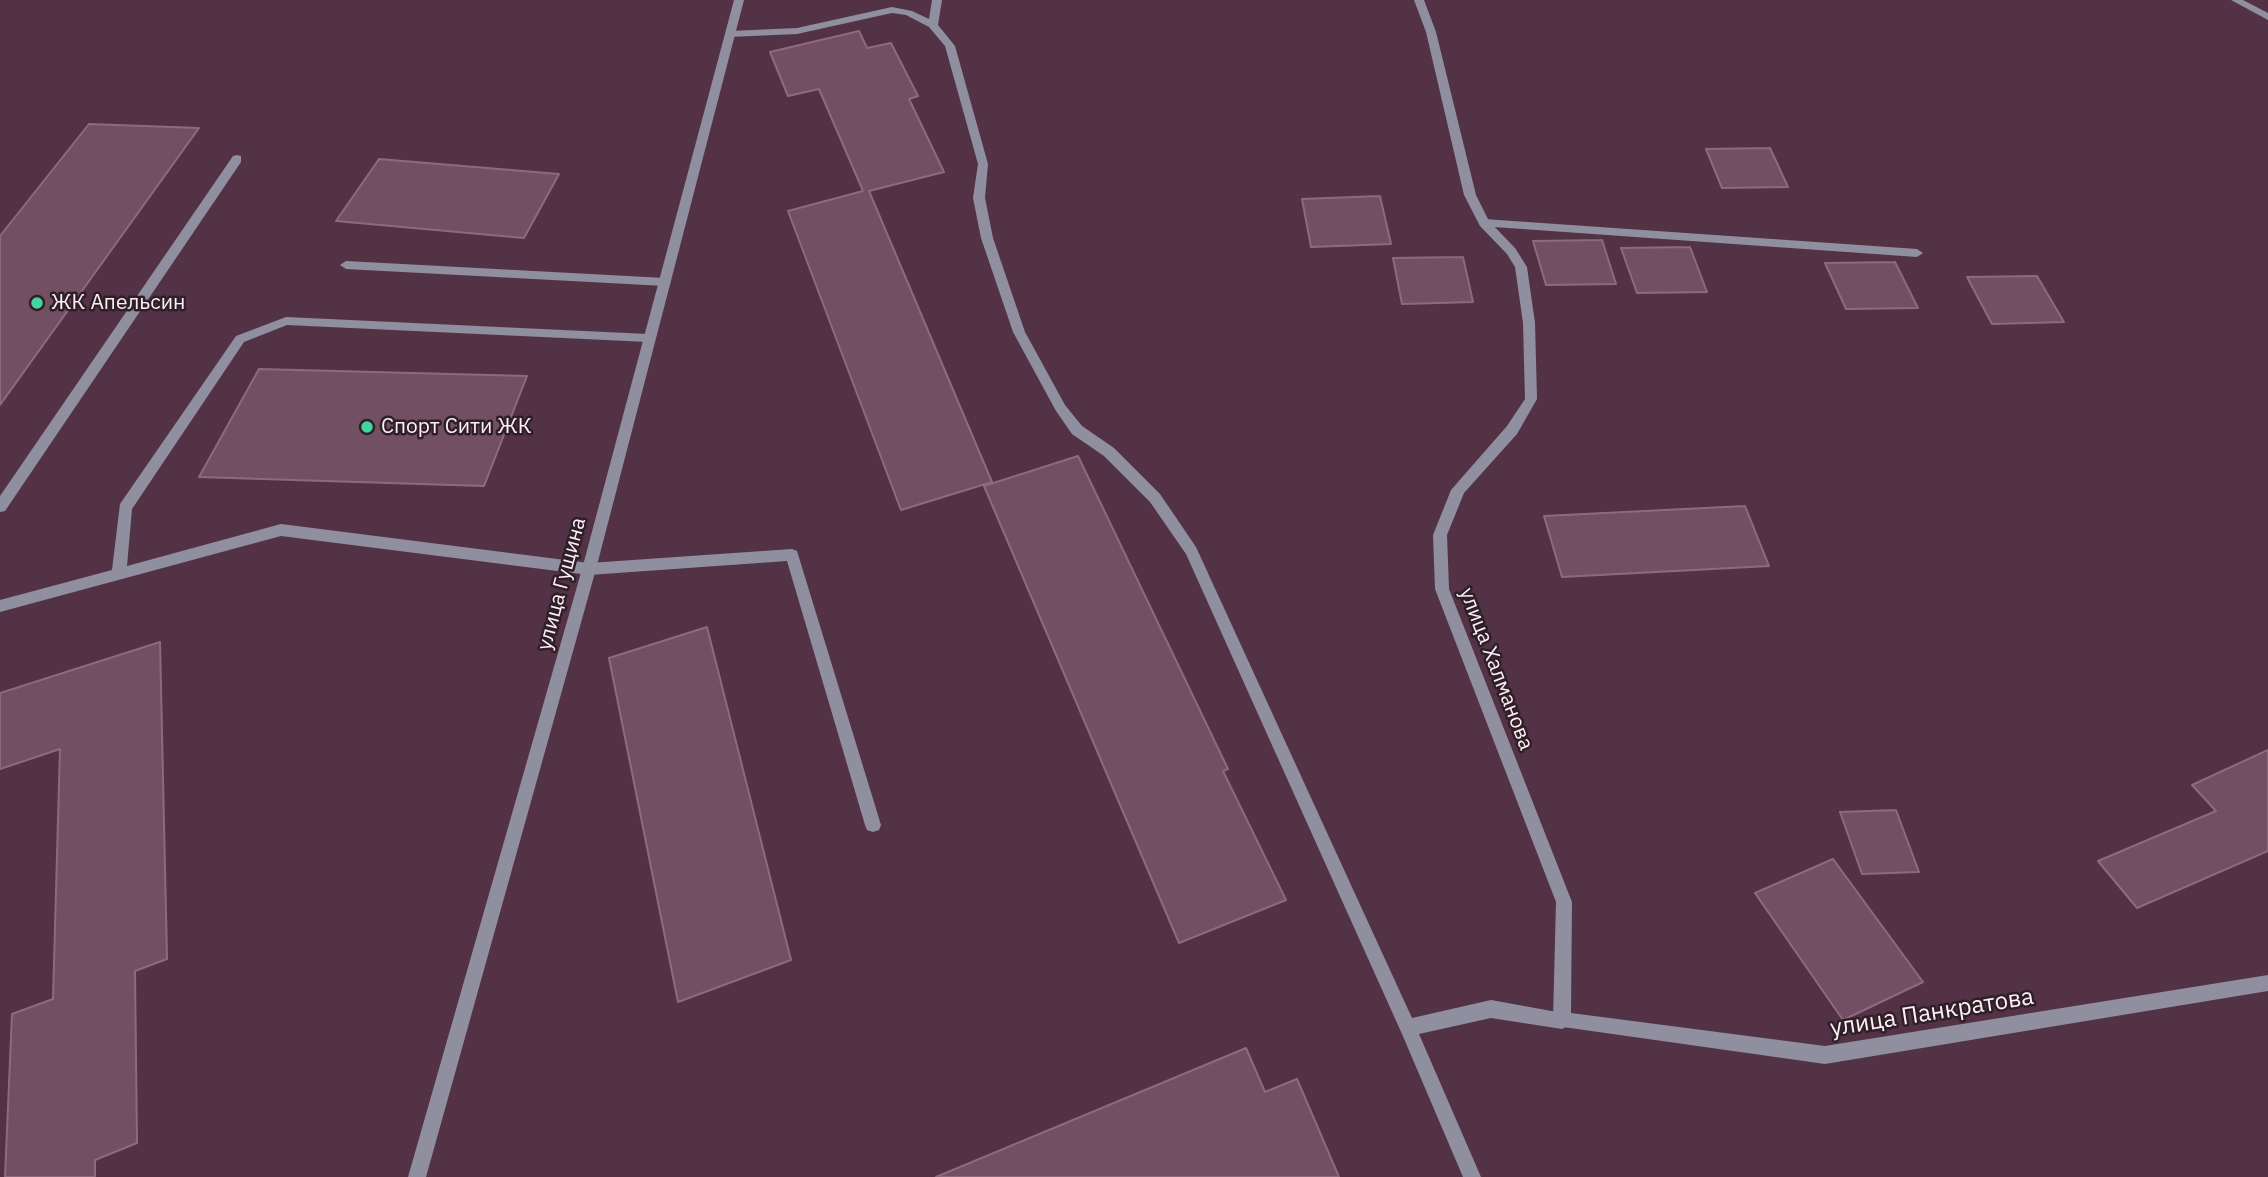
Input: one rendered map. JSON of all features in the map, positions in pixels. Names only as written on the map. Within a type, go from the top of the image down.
[{"type":"street","name":"улица Гущина","points":[[417,1177],[589,569],[648,338],[740,0]]},
{"type":"street","points":[[933,25],[937,0]]},
{"type":"street","name":"улица Халманова","points":[[1419,0],[1431,32],[1470,195],[1484,223],[1511,251],[1521,267],[1530,323],[1531,399],[1512,430],[1458,490],[1440,535],[1442,589],[1564,902],[1562,1020]]},
{"type":"street","points":[[2236,0],[2268,18]]},
{"type":"street","points":[[730,34],[797,31],[892,10],[909,13],[933,25],[950,46],[983,164],[979,198],[987,238],[1019,332],[1060,408],[1077,430],[1109,452],[1156,498],[1191,551],[1408,1028],[1472,1177]]},
{"type":"street","points":[[0,507],[237,159]]},
{"type":"street","points":[[1484,223],[1917,253]]},
{"type":"street","points":[[346,265],[665,282]]},
{"type":"street","points":[[120,574],[125,508],[240,339],[285,321],[648,338]]},
{"type":"street","points":[[0,607],[281,530],[589,569],[792,555],[873,825]]},
{"type":"street","name":"улица Панкратова","points":[[1408,1028],[1491,1009],[1825,1055],[2268,983]]},
{"type":"building","points":[[859,31],[867,48],[891,43],[918,96],[909,99],[944,172],[869,191],[992,482],[901,510],[788,211],[863,191],[819,89],[788,96],[770,52]]},
{"type":"building","name":"ЖК Апельсин","points":[[89,124],[199,128],[0,405],[0,236]]},
{"type":"building","points":[[1770,148],[1788,187],[1722,188],[1706,149]]},
{"type":"building","points":[[379,159],[559,174],[524,238],[336,221]]},
{"type":"building","points":[[1380,196],[1391,244],[1311,247],[1302,199]]},
{"type":"building","points":[[1602,240],[1616,284],[1546,285],[1533,241]]},
{"type":"building","points":[[1690,247],[1707,292],[1637,293],[1621,248]]},
{"type":"building","points":[[1463,257],[1473,302],[1402,304],[1393,258]]},
{"type":"building","points":[[1895,262],[1918,308],[1846,309],[1825,263]]},
{"type":"building","points":[[2037,276],[2064,322],[1992,324],[1967,277]]},
{"type":"building","name":"Спорт Сити ЖК","points":[[259,369],[527,376],[484,486],[199,477]]},
{"type":"building","points":[[1078,456],[1228,769],[1223,771],[1286,900],[1179,943],[984,486]]},
{"type":"building","points":[[1745,506],[1769,566],[1562,577],[1544,516]]},
{"type":"building","points":[[707,627],[791,960],[678,1002],[609,658]]},
{"type":"building","points":[[160,642],[167,959],[135,971],[137,1143],[95,1160],[95,1177],[5,1177],[12,1014],[53,999],[60,749],[0,769],[0,693]]},
{"type":"building","points":[[2268,750],[2268,851],[2137,908],[2098,861],[2216,811],[2192,785]]},
{"type":"building","points":[[1896,810],[1919,872],[1862,874],[1840,812]]},
{"type":"building","points":[[1833,859],[1923,982],[1843,1020],[1755,893]]},
{"type":"building","points":[[1246,1048],[1265,1092],[1297,1079],[1339,1177],[936,1177]]},
{"type":"place","name":"ЖК Апельсин","points":[[37,303]]},
{"type":"place","name":"Спорт Сити ЖК","points":[[367,427]]}]
